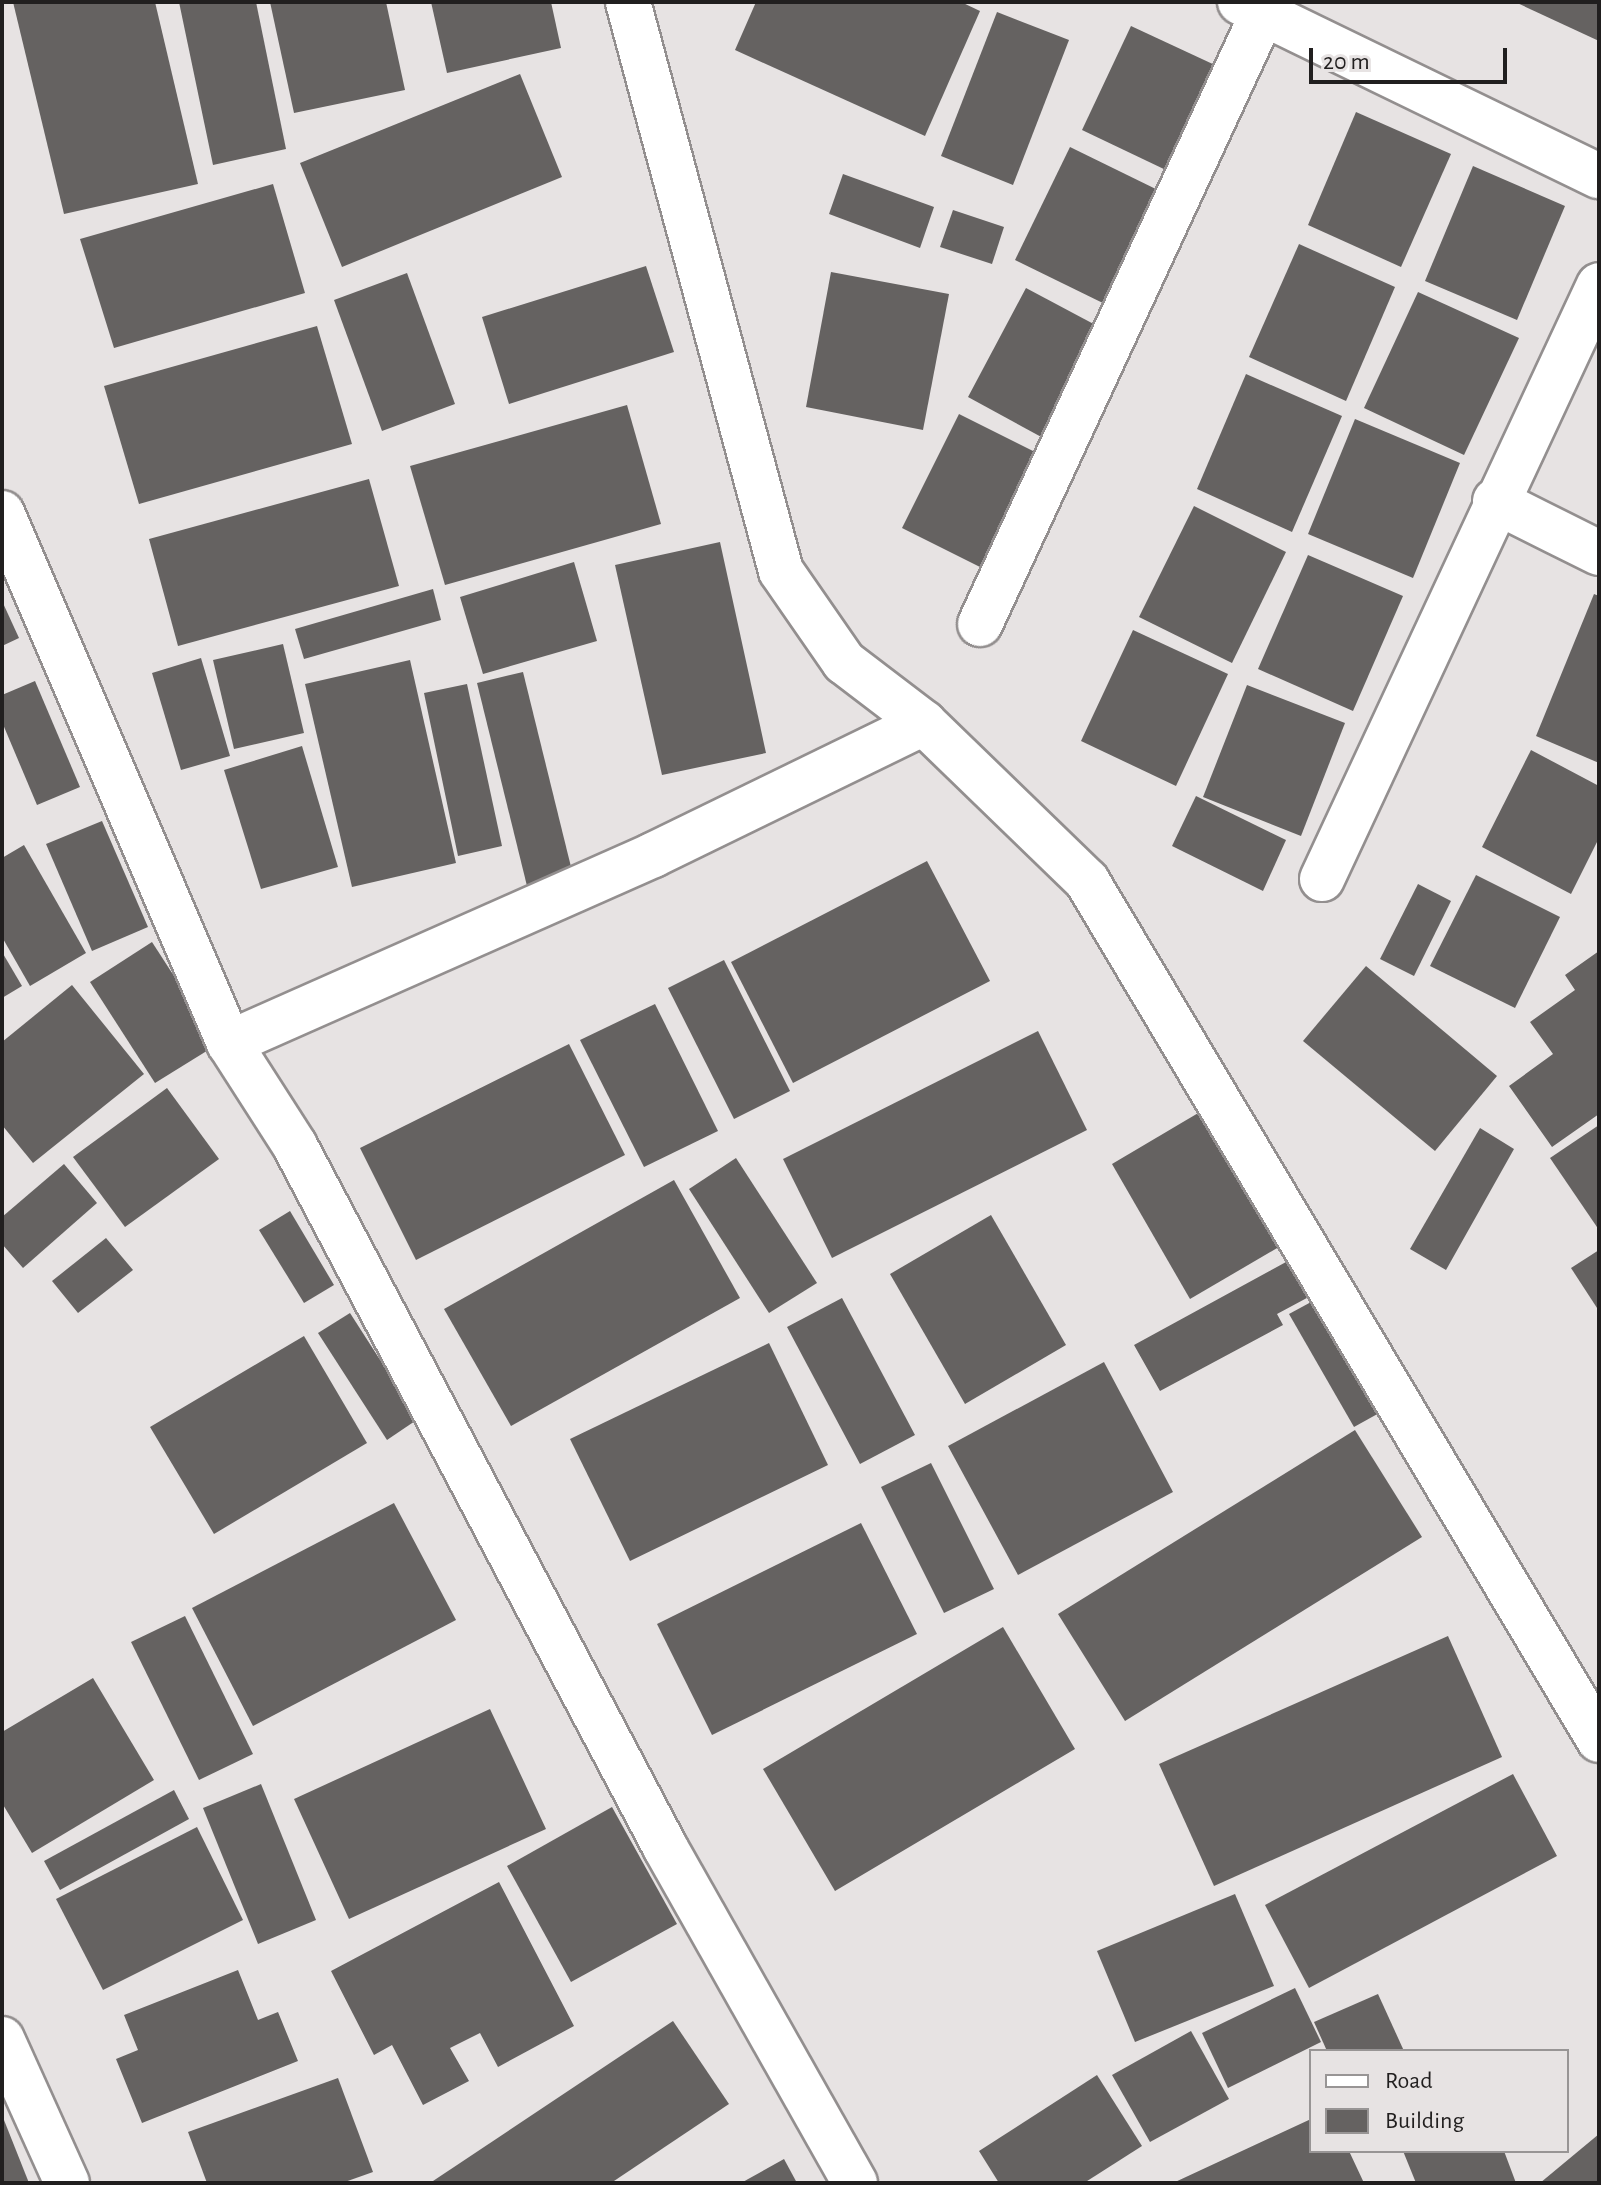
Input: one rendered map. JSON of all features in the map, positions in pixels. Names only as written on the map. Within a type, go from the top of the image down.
[{"type":"street","points":[[628,2],[781,571],[844,662],[924,723],[1087,881],[1599,1740]]},
{"type":"street","points":[[980,624],[1252,8],[1599,176]]},
{"type":"street","points":[[1322,879],[1495,501],[1599,285]]},
{"type":"street","points":[[1495,501],[1599,553]]},
{"type":"street","points":[[2,513],[229,1043],[295,1146],[665,1847],[855,2183]]},
{"type":"street","points":[[229,1043],[653,855],[924,723]]},
{"type":"street","points":[[2,2039],[67,2183]]},
{"type":"building","points":[[13,2],[155,2],[198,184],[64,214]]},
{"type":"building","points":[[179,2],[256,2],[286,149],[213,165]]},
{"type":"building","points":[[270,2],[386,2],[405,90],[294,113]]},
{"type":"building","points":[[431,2],[551,2],[561,48],[447,73]]},
{"type":"building","points":[[756,2],[961,2],[980,11],[925,136],[735,50]]},
{"type":"building","points":[[1515,2],[1599,2],[1599,41]]},
{"type":"building","points":[[997,12],[1069,40],[1013,185],[941,156]]},
{"type":"building","points":[[1131,26],[1217,66],[1168,171],[1082,130]]},
{"type":"building","points":[[520,74],[562,177],[342,267],[300,163]]},
{"type":"building","points":[[1356,112],[1451,154],[1401,267],[1308,225]]},
{"type":"building","points":[[1070,147],[1166,194],[1111,307],[1015,260]]},
{"type":"building","points":[[1473,166],[1565,206],[1517,320],[1425,281]]},
{"type":"building","points":[[843,174],[934,207],[920,248],[829,214]]},
{"type":"building","points":[[273,184],[305,293],[114,348],[80,239]]},
{"type":"building","points":[[953,210],[1004,227],[992,264],[940,247]]},
{"type":"building","points":[[1299,244],[1395,287],[1346,401],[1249,357]]},
{"type":"building","points":[[646,266],[674,352],[509,404],[482,317]]},
{"type":"building","points":[[831,272],[949,294],[923,430],[806,407]]},
{"type":"building","points":[[407,273],[455,404],[382,431],[334,300]]},
{"type":"building","points":[[1026,288],[1103,329],[1045,439],[968,397]]},
{"type":"building","points":[[1418,292],[1519,338],[1464,455],[1364,408]]},
{"type":"building","points":[[317,326],[352,444],[139,504],[104,386]]},
{"type":"building","points":[[1246,374],[1342,416],[1292,532],[1197,489]]},
{"type":"building","points":[[627,405],[661,524],[445,585],[410,466]]},
{"type":"building","points":[[959,414],[1045,457],[988,571],[902,528]]},
{"type":"building","points":[[1355,419],[1460,463],[1413,578],[1308,534]]},
{"type":"building","points":[[369,479],[399,586],[178,646],[149,539]]},
{"type":"building","points":[[1194,506],[1286,552],[1232,663],[1139,617]]},
{"type":"building","points":[[720,542],[766,753],[662,775],[615,565]]},
{"type":"building","points":[[1308,555],[1403,596],[1353,711],[1258,669]]},
{"type":"building","points":[[574,562],[597,641],[483,674],[460,597]]},
{"type":"building","points":[[433,589],[441,620],[304,659],[295,629]]},
{"type":"building","points":[[1594,594],[1599,596],[1599,763],[1536,736]]},
{"type":"building","points":[[2,601],[19,638],[2,646]]},
{"type":"building","points":[[1133,630],[1228,674],[1176,786],[1081,741]]},
{"type":"building","points":[[283,644],[304,733],[234,749],[213,660]]},
{"type":"building","points":[[201,658],[230,756],[181,770],[152,673]]},
{"type":"building","points":[[410,660],[456,863],[352,887],[305,684]]},
{"type":"building","points":[[523,672],[573,875],[527,886],[477,683]]},
{"type":"building","points":[[35,681],[80,787],[37,805],[2,722],[2,695]]},
{"type":"building","points":[[467,684],[502,846],[458,856],[424,693]]},
{"type":"building","points":[[1247,685],[1345,723],[1301,836],[1203,797]]},
{"type":"building","points":[[302,746],[338,867],[261,889],[224,770]]},
{"type":"building","points":[[1531,750],[1599,786],[1599,838],[1571,894],[1482,847]]},
{"type":"building","points":[[1196,796],[1286,840],[1263,891],[1172,846]]},
{"type":"building","points":[[102,821],[148,927],[92,951],[46,844]]},
{"type":"building","points":[[24,845],[86,953],[30,986],[2,937],[2,858]]},
{"type":"building","points":[[927,861],[990,981],[793,1083],[731,962]]},
{"type":"building","points":[[1476,875],[1560,917],[1515,1008],[1430,966]]},
{"type":"building","points":[[1418,884],[1451,901],[1414,976],[1380,959]]},
{"type":"building","points":[[152,942],[218,1044],[155,1083],[90,982]]},
{"type":"building","points":[[1599,951],[1599,1114],[1552,1147],[1509,1086],[1553,1054],[1530,1022],[1575,990],[1565,975]]},
{"type":"building","points":[[2,952],[22,986],[2,998]]},
{"type":"building","points":[[724,960],[790,1091],[734,1119],[668,988]]},
{"type":"building","points":[[1366,966],[1497,1076],[1435,1151],[1303,1041]]},
{"type":"building","points":[[72,985],[144,1074],[33,1163],[2,1125],[2,1042]]},
{"type":"building","points":[[655,1004],[718,1131],[644,1167],[580,1040]]},
{"type":"building","points":[[1038,1031],[1087,1130],[832,1258],[783,1159]]},
{"type":"building","points":[[569,1044],[625,1155],[416,1260],[360,1148]]},
{"type":"building","points":[[167,1088],[219,1159],[125,1227],[73,1157]]},
{"type":"building","points":[[1205,1109],[1284,1244],[1190,1299],[1112,1164]]},
{"type":"building","points":[[1599,1125],[1599,1230],[1550,1158]]},
{"type":"building","points":[[1480,1128],[1514,1149],[1446,1270],[1410,1249]]},
{"type":"building","points":[[736,1158],[817,1283],[769,1313],[689,1189]]},
{"type":"building","points":[[64,1164],[97,1203],[23,1268],[2,1244],[2,1217]]},
{"type":"building","points":[[674,1180],[740,1298],[511,1426],[444,1309]]},
{"type":"building","points":[[290,1211],[334,1285],[304,1303],[259,1230]]},
{"type":"building","points":[[991,1215],[1066,1345],[965,1404],[890,1274]]},
{"type":"building","points":[[106,1238],[133,1270],[78,1313],[52,1281]]},
{"type":"building","points":[[1599,1250],[1599,1311],[1571,1268]]},
{"type":"building","points":[[1297,1256],[1318,1292],[1277,1314],[1283,1325],[1160,1391],[1134,1345]]},
{"type":"building","points":[[1324,1295],[1390,1407],[1354,1427],[1289,1314]]},
{"type":"building","points":[[842,1298],[915,1435],[860,1464],[787,1327]]},
{"type":"building","points":[[350,1313],[418,1419],[387,1440],[318,1333]]},
{"type":"building","points":[[304,1336],[367,1443],[214,1534],[150,1427]]},
{"type":"building","points":[[769,1343],[828,1465],[630,1561],[570,1439]]},
{"type":"building","points":[[1104,1362],[1173,1492],[1018,1575],[948,1446]]},
{"type":"building","points":[[1355,1430],[1422,1537],[1125,1721],[1058,1614]]},
{"type":"building","points":[[931,1463],[994,1589],[944,1613],[881,1487]]},
{"type":"building","points":[[394,1503],[456,1620],[253,1726],[192,1608]]},
{"type":"building","points":[[861,1523],[917,1634],[712,1735],[657,1624]]},
{"type":"building","points":[[185,1616],[253,1754],[199,1780],[131,1642]]},
{"type":"building","points":[[1003,1627],[1075,1749],[835,1891],[763,1769]]},
{"type":"building","points":[[1448,1636],[1502,1757],[1214,1886],[1159,1764]]},
{"type":"building","points":[[93,1678],[154,1780],[32,1853],[2,1803],[2,1732]]},
{"type":"building","points":[[490,1709],[546,1829],[349,1919],[294,1799]]},
{"type":"building","points":[[1513,1774],[1557,1856],[1309,1988],[1265,1905]]},
{"type":"building","points":[[261,1784],[316,1920],[258,1944],[203,1808]]},
{"type":"building","points":[[174,1790],[189,1819],[60,1890],[44,1861]]},
{"type":"building","points":[[612,1807],[677,1924],[571,1982],[507,1866]]},
{"type":"building","points":[[197,1827],[243,1920],[103,1990],[56,1899]]},
{"type":"building","points":[[499,1882],[574,2026],[498,2067],[480,2033],[450,2048],[469,2081],[423,2105],[392,2045],[374,2055],[331,1971]]},
{"type":"building","points":[[1235,1894],[1274,1986],[1135,2042],[1097,1951]]},
{"type":"building","points":[[238,1970],[258,2020],[278,2012],[298,2061],[142,2123],[116,2059],[138,2050],[124,2015]]},
{"type":"building","points":[[1295,1988],[1321,2042],[1228,2088],[1202,2033]]},
{"type":"building","points":[[1378,1994],[1403,2049],[1326,2049],[1314,2022]]},
{"type":"building","points":[[673,2021],[729,2104],[611,2183],[430,2183]]},
{"type":"building","points":[[1191,2031],[1229,2099],[1150,2142],[1112,2075]]},
{"type":"building","points":[[1097,2075],[1142,2146],[1084,2183],[999,2183],[979,2151]]},
{"type":"building","points":[[338,2078],[373,2172],[342,2183],[207,2183],[188,2132]]},
{"type":"building","points":[[2,2115],[29,2183],[2,2183]]},
{"type":"building","points":[[1309,2120],[1309,2153],[1350,2153],[1364,2183],[1173,2183]]},
{"type":"building","points":[[1599,2134],[1599,2183],[1540,2183]]},
{"type":"building","points":[[1404,2153],[1505,2153],[1516,2183],[1416,2183]]},
{"type":"building","points":[[784,2159],[797,2183],[741,2183]]}]
